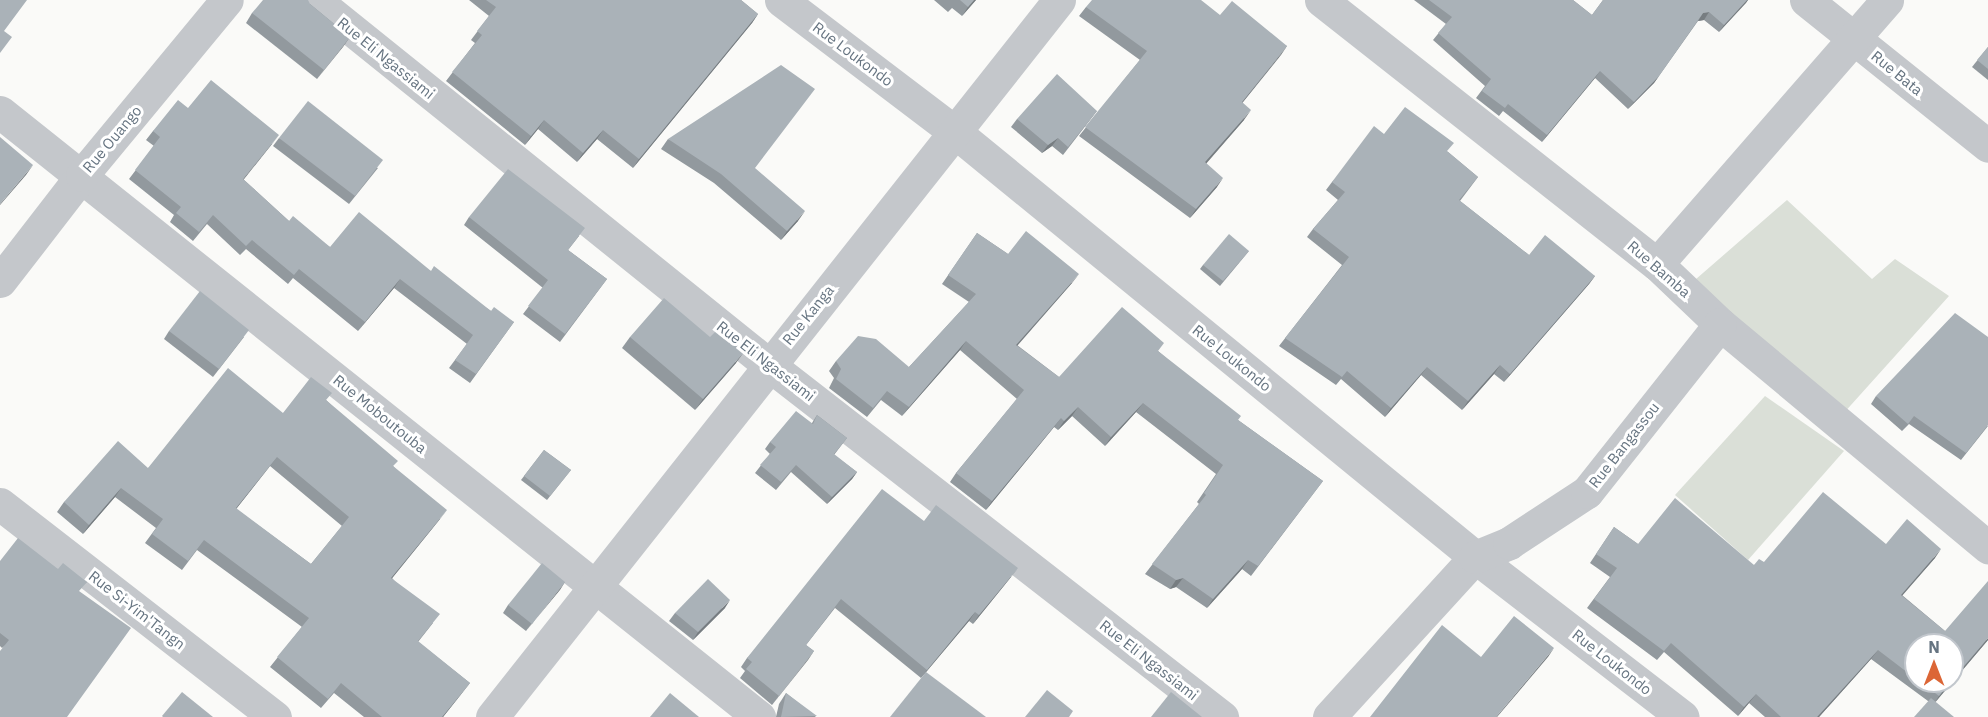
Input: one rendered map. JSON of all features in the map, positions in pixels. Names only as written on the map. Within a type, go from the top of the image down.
[{"type":"street","name":"Rue Ouango","points":[[0,281],[82,175],[227,0]]},
{"type":"street","name":"Rue Eli Ngassiami","points":[[315,0],[769,364],[1222,717]]},
{"type":"street","name":"Rue Loukondo","points":[[781,0],[955,132],[1475,557],[1683,717]]},
{"type":"street","name":"Rue Kanga","points":[[492,717],[593,585],[1059,0]]},
{"type":"street","name":"Rue Bamba","points":[[1321,0],[1657,264],[1720,324],[1988,548]]},
{"type":"street","name":"Rue Bata","points":[[1806,0],[1988,146]]},
{"type":"street","points":[[1657,264],[1887,0]]},
{"type":"street","name":"Rue Moboutouba","points":[[0,112],[82,175],[759,717]]},
{"type":"street","name":"Rue Bangassou","points":[[1329,717],[1475,557],[1509,543],[1587,492],[1720,324]]},
{"type":"street","name":"Rue Si-Yim'Tangn","points":[[0,504],[275,717]]},
{"type":"shaded area","points":[[1787,200],[1872,279],[1895,259],[1949,296],[1842,415],[1688,286]]},
{"type":"shaded area","points":[[1765,396],[1844,451],[1748,560],[1675,495]]},
{"type":"building","points":[[0,0],[27,0],[4,31],[12,37],[0,53]]},
{"type":"building","points":[[263,0],[308,0],[350,37],[324,70],[252,13]]},
{"type":"building","points":[[486,0],[741,0],[758,14],[639,159],[603,130],[583,153],[544,120],[531,136],[452,72],[482,35],[477,31],[496,7]]},
{"type":"building","points":[[960,0],[974,0],[968,7]]},
{"type":"building","points":[[1092,0],[1201,0],[1220,15],[1232,1],[1287,46],[1242,102],[1251,110],[1205,162],[1223,178],[1196,209],[1085,127],[1147,51],[1086,7]]},
{"type":"building","points":[[1429,0],[1573,0],[1592,15],[1603,0],[1747,0],[1724,25],[1709,12],[1703,13],[1659,76],[1634,102],[1600,71],[1547,135],[1508,104],[1505,108],[1482,91],[1491,79],[1438,33],[1452,17]]},
{"type":"building","points":[[1988,47],[1988,69],[1977,60]]},
{"type":"building","points":[[781,65],[815,89],[755,168],[805,211],[787,231],[721,174],[668,139]]},
{"type":"building","points":[[1057,74],[1097,111],[1068,147],[1058,138],[1048,145],[1017,119]]},
{"type":"building","points":[[211,80],[279,135],[243,179],[289,221],[293,216],[330,247],[359,212],[431,271],[434,266],[491,311],[494,307],[514,322],[476,374],[455,360],[473,335],[400,279],[365,322],[299,269],[294,275],[252,240],[246,246],[213,215],[199,232],[176,213],[181,207],[135,170],[160,137],[153,131],[178,100],[188,108]]},
{"type":"building","points":[[308,101],[383,160],[355,196],[279,138]]},
{"type":"building","points":[[1405,107],[1454,143],[1447,151],[1478,177],[1459,200],[1529,255],[1545,235],[1595,276],[1510,374],[1500,365],[1468,401],[1427,367],[1391,408],[1347,371],[1342,377],[1285,338],[1349,257],[1313,229],[1345,192],[1332,182],[1374,126],[1384,134]]},
{"type":"building","points":[[0,137],[33,165],[0,204]]},
{"type":"building","points":[[508,169],[585,228],[568,250],[607,279],[565,334],[528,306],[548,280],[469,217]]},
{"type":"building","points":[[1026,231],[1079,274],[1016,345],[1059,377],[1122,307],[1164,343],[1158,351],[1241,416],[1238,420],[1323,481],[1258,566],[1248,560],[1213,599],[1183,578],[1176,580],[1152,564],[1206,495],[1204,493],[1223,465],[1143,403],[1111,437],[1078,407],[1064,421],[1061,418],[992,501],[956,473],[1024,390],[966,341],[909,407],[887,391],[873,408],[836,379],[841,369],[836,361],[858,336],[876,339],[909,367],[976,294],[948,275],[977,233],[1008,254]]},
{"type":"building","points":[[1229,234],[1249,251],[1223,281],[1203,265]]},
{"type":"building","points":[[200,291],[249,330],[219,369],[169,331]]},
{"type":"building","points":[[664,298],[710,337],[717,330],[744,352],[703,399],[630,337]]},
{"type":"building","points":[[1955,313],[1988,337],[1988,425],[1966,453],[1914,416],[1908,424],[1876,396]]},
{"type":"building","points":[[228,368],[283,413],[311,377],[332,393],[326,400],[398,461],[393,466],[447,510],[391,578],[440,614],[418,641],[470,683],[442,717],[382,717],[341,683],[328,699],[277,657],[309,618],[204,540],[188,561],[152,534],[163,519],[121,488],[89,525],[64,502],[118,441],[148,468]],"holes":[[[277,457],[349,517],[311,564],[236,508]]]},
{"type":"building","points":[[796,411],[813,424],[817,415],[847,438],[834,454],[857,472],[832,497],[796,465],[781,482],[760,465],[776,447],[770,442]]},
{"type":"building","points":[[544,450],[571,470],[550,496],[524,476]]},
{"type":"building","points":[[882,489],[924,521],[936,505],[1018,568],[979,615],[975,612],[927,670],[841,599],[806,645],[814,651],[779,696],[746,669],[752,662],[747,658]]},
{"type":"building","points":[[1823,492],[1886,544],[1907,519],[1941,549],[1901,595],[1945,631],[1988,581],[1988,638],[1964,666],[1964,633],[1904,633],[1904,670],[1878,650],[1817,717],[1781,717],[1756,694],[1744,707],[1671,643],[1664,651],[1594,599],[1617,568],[1596,554],[1614,527],[1638,544],[1675,498],[1754,565],[1759,559],[1764,562]]},
{"type":"building","points":[[18,538],[58,569],[63,563],[87,582],[79,591],[131,628],[67,717],[0,717],[0,651],[9,640],[0,633],[0,561]]},
{"type":"building","points":[[542,563],[565,582],[532,624],[508,605]]},
{"type":"building","points":[[708,579],[730,600],[698,632],[675,613]]},
{"type":"building","points":[[1514,616],[1554,648],[1496,717],[1370,717],[1442,625],[1481,657]]},
{"type":"building","points":[[926,672],[986,717],[890,717]]},
{"type":"building","points":[[1047,690],[1073,711],[1069,717],[1025,717]]},
{"type":"building","points":[[182,692],[213,717],[163,717]]},
{"type":"building","points":[[1171,692],[1202,717],[1151,717]]},
{"type":"building","points":[[670,693],[699,717],[650,717]]},
{"type":"building","points":[[786,693],[817,716],[781,717]]},
{"type":"building","points":[[1931,698],[1954,717],[1914,717]]}]
